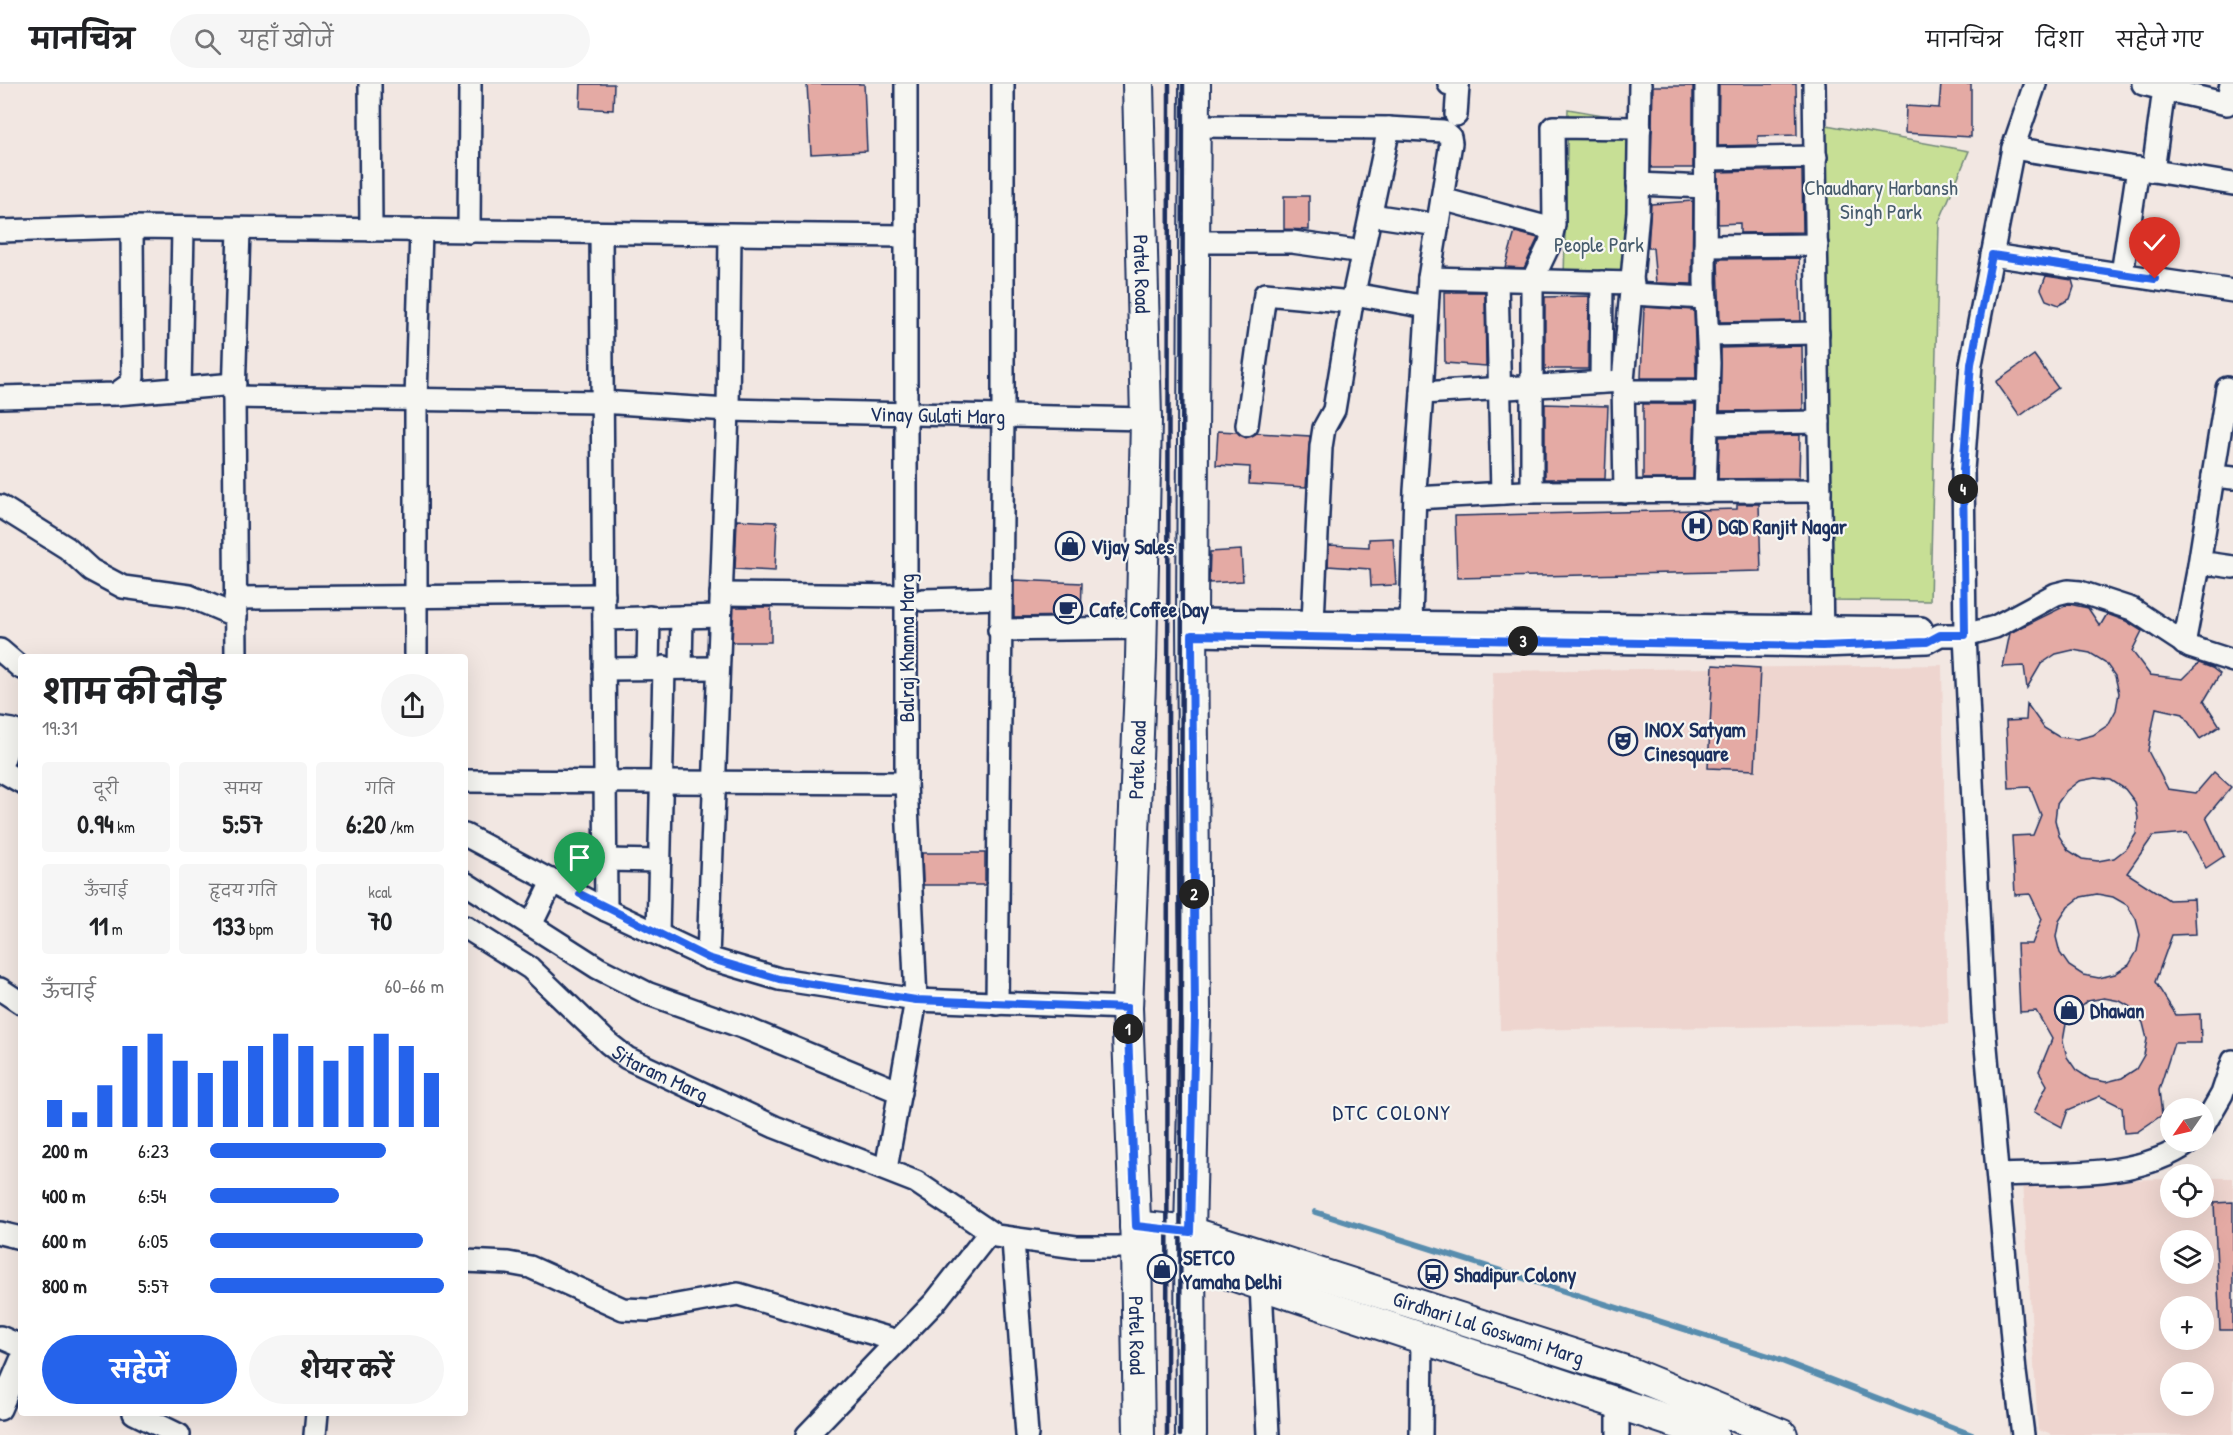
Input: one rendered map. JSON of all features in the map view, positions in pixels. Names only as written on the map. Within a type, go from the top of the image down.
[{"type":"main road","name":"Patel Road","points":[[1138,84],[1146,419],[1142,628],[1127,1008],[1136,1236],[1139,1435]]},
{"type":"main road","points":[[1191,1435],[1190,1247],[1195,1017],[1192,627],[1196,84]]},
{"type":"main road","points":[[1136,1236],[1190,1247]]},
{"type":"main road","name":"Girdhari Lal Goswami Marg","points":[[1190,1247],[1261,1285],[1713,1435]]},
{"type":"main road","name":"Girdhari Lal Goswami Marg","points":[[1190,1247],[1625,1371],[1782,1435]]},
{"type":"street","points":[[370,84],[371,230]]},
{"type":"street","points":[[469,232],[470,84]]},
{"type":"street","name":"Balraj Khanna Marg","points":[[886,1169],[916,1000],[906,783],[914,598],[906,413],[906,84]]},
{"type":"street","points":[[997,1004],[999,630],[1003,415],[1003,84]]},
{"type":"street","points":[[1449,84],[1458,86],[1456,115]]},
{"type":"street","points":[[1625,492],[1624,386],[1633,289],[1640,84]]},
{"type":"street","points":[[1705,492],[1708,391],[1705,246],[1706,84]]},
{"type":"street","points":[[1814,84],[1822,638]]},
{"type":"street","points":[[2022,1429],[1983,1013],[1965,635],[1963,470],[1971,364],[2013,148],[2035,84]]},
{"type":"street","points":[[2122,274],[2145,169],[2154,86],[2186,89],[2227,104],[2231,84]]},
{"type":"street","points":[[1196,126],[1389,128],[1443,131],[1450,137],[1451,143],[1429,278],[1415,498],[1411,623]]},
{"type":"street","points":[[1532,492],[1532,280],[1550,243],[1553,229],[1553,127],[1640,128]]},
{"type":"street","points":[[1313,622],[1321,447],[1324,428],[1334,411],[1353,298],[1389,128]]},
{"type":"street","points":[[2013,148],[2233,184]]},
{"type":"street","points":[[1706,159],[1816,157]]},
{"type":"street","points":[[1638,184],[1706,187]]},
{"type":"street","points":[[1442,199],[1553,229]]},
{"type":"street","points":[[1371,215],[1438,225]]},
{"type":"street","points":[[0,231],[132,227],[906,236]]},
{"type":"street","points":[[116,394],[130,384],[133,377],[132,227]]},
{"type":"street","points":[[180,388],[183,228]]},
{"type":"street","points":[[236,654],[234,390],[239,229]]},
{"type":"street","points":[[416,654],[416,400],[421,230]]},
{"type":"street","points":[[601,233],[606,910]]},
{"type":"street","points":[[708,958],[728,410],[730,234]]},
{"type":"street","points":[[1194,243],[1292,242],[1363,252]]},
{"type":"street","points":[[1705,246],[1817,245]]},
{"type":"street","points":[[1992,255],[2233,291]]},
{"type":"street","points":[[1429,278],[1602,282],[1633,289],[1706,298]]},
{"type":"street","points":[[1497,280],[1502,493]]},
{"type":"street","points":[[1601,382],[1602,282]]},
{"type":"street","points":[[1248,425],[1265,294],[1353,298],[1427,307]]},
{"type":"street","points":[[1708,336],[1818,333]]},
{"type":"street","points":[[1422,393],[1601,382],[1624,386],[1708,391]]},
{"type":"street","name":"Vinay Gulati Marg","points":[[0,397],[116,394],[180,388],[416,400],[601,402],[728,410],[1146,419]]},
{"type":"street","points":[[2184,644],[2198,571],[2223,477],[2227,388]]},
{"type":"street","points":[[1707,424],[1819,422]]},
{"type":"street","points":[[1415,498],[1532,492],[1820,491]]},
{"type":"street","points":[[0,506],[68,549],[91,570],[123,587],[189,596],[236,607],[417,597],[604,595]]},
{"type":"street","points":[[2198,571],[2203,566],[2212,564],[2233,567]]},
{"type":"street","points":[[1192,627],[1822,638],[1923,628],[1940,635],[1965,635],[2006,623],[2056,594],[2068,591],[2080,592],[2132,609],[2184,644],[2202,653],[2233,661]]},
{"type":"street","points":[[721,594],[1000,598]]},
{"type":"street","points":[[604,618],[720,616]]},
{"type":"street","points":[[649,617],[664,667],[658,934]]},
{"type":"street","points":[[664,667],[682,617]]},
{"type":"street","points":[[1192,627],[1313,622],[1411,623],[1822,638]]},
{"type":"street","points":[[999,630],[1142,628]]},
{"type":"street","points":[[0,650],[18,665]]},
{"type":"street","points":[[604,669],[718,668]]},
{"type":"street","points":[[11,730],[0,770],[18,780]]},
{"type":"street","points":[[468,781],[662,780],[906,783]]},
{"type":"street","points":[[468,837],[606,910],[708,958],[779,979],[916,1000],[1127,1008]]},
{"type":"street","points":[[606,860],[660,861]]},
{"type":"street","points":[[531,925],[552,880]]},
{"type":"street","points":[[468,885],[598,968],[649,994],[745,1028],[900,1092]]},
{"type":"street","name":"Sitaram Marg","points":[[468,929],[530,968],[608,1043],[627,1058],[775,1127],[916,1182],[989,1233],[1013,1240],[1076,1247],[1136,1236]]},
{"type":"street","points":[[0,989],[18,1001]]},
{"type":"street","points":[[2214,1108],[2222,1094],[2233,1061]]},
{"type":"street","points":[[1998,1175],[2112,1170],[2164,1157],[2173,1152]]},
{"type":"street","points":[[0,1233],[18,1237]]},
{"type":"street","points":[[807,1435],[935,1302],[989,1233]]},
{"type":"street","points":[[1013,1240],[1027,1435]]},
{"type":"street","points":[[468,1261],[508,1263],[530,1267],[623,1309],[649,1310],[738,1294],[898,1341]]},
{"type":"street","points":[[1261,1285],[1268,1435]]},
{"type":"street","points":[[0,1337],[18,1345]]},
{"type":"street","points":[[1421,1435],[1422,1340]]},
{"type":"street","points":[[0,1409],[18,1367]]},
{"type":"street","points":[[1618,1403],[1618,1435]]},
{"type":"street","points":[[140,1416],[179,1435]]},
{"type":"street","points":[[315,1435],[316,1416]]},
{"type":"shaded area","points":[[1942,665],[1948,1024],[1500,1030],[1493,671]]},
{"type":"shaded area","points":[[2214,1178],[2233,1178],[2233,1435],[2052,1435],[2038,1430],[2023,1181],[2160,1179],[2160,1218],[2214,1218]]},
{"type":"green space","name":"People Park","points":[[1568,109],[1631,120],[1636,279],[1564,278]]},
{"type":"green space","name":"Chaudhary Harbansh Singh Park","points":[[1821,124],[1969,151],[1939,222],[1930,601],[1827,600]]},
{"type":"building","points":[[581,84],[614,84],[613,110],[580,108]]},
{"type":"building","points":[[807,84],[864,84],[867,151],[811,154]]},
{"type":"building","points":[[1719,84],[1796,84],[1797,135],[1758,136],[1758,145],[1718,146]]},
{"type":"building","points":[[1941,84],[1971,84],[1971,137],[1905,133],[1906,106],[1939,108]]},
{"type":"building","points":[[1653,86],[1693,86],[1693,168],[1651,168]]},
{"type":"building","points":[[1802,170],[1803,232],[1740,233],[1740,223],[1718,224],[1718,172]]},
{"type":"building","points":[[1284,196],[1309,196],[1309,230],[1284,229]]},
{"type":"building","points":[[1693,201],[1692,284],[1656,283],[1653,248],[1648,248],[1651,204]]},
{"type":"building","points":[[1515,232],[1538,238],[1524,268],[1505,267]]},
{"type":"building","points":[[1799,258],[1801,321],[1720,322],[1718,259]]},
{"type":"building","points":[[2046,276],[2072,280],[2074,287],[2070,299],[2059,305],[2046,300],[2041,289]]},
{"type":"building","points":[[1444,292],[1485,292],[1486,366],[1445,363]]},
{"type":"building","points":[[1589,296],[1588,369],[1545,369],[1545,297]]},
{"type":"building","points":[[1644,307],[1694,310],[1696,378],[1641,378]]},
{"type":"building","points":[[1802,346],[1803,410],[1720,411],[1721,348]]},
{"type":"building","points":[[2034,355],[2058,388],[2020,416],[1996,382]]},
{"type":"building","points":[[1545,404],[1608,406],[1605,479],[1545,479]]},
{"type":"building","points":[[1643,404],[1695,404],[1693,479],[1643,479]]},
{"type":"building","points":[[1218,431],[1237,432],[1246,438],[1257,433],[1310,436],[1306,487],[1249,484],[1250,467],[1216,465]]},
{"type":"building","points":[[1800,435],[1799,478],[1718,479],[1719,437]]},
{"type":"building","points":[[1737,504],[1759,504],[1761,571],[1457,578],[1455,516],[1737,509]]},
{"type":"building","points":[[737,520],[777,522],[775,571],[735,569]]},
{"type":"building","points":[[1393,538],[1396,585],[1371,586],[1370,569],[1328,566],[1329,545],[1369,547],[1369,539]]},
{"type":"building","points":[[1241,550],[1243,581],[1209,583],[1210,552]]},
{"type":"building","points":[[1014,580],[1082,583],[1081,616],[1014,617]]},
{"type":"building","points":[[2069,604],[2088,608],[2100,626],[2107,614],[2126,621],[2142,631],[2132,651],[2150,675],[2183,679],[2199,663],[2220,674],[2204,701],[2220,726],[2200,739],[2183,714],[2156,708],[2148,751],[2168,789],[2196,793],[2214,772],[2231,787],[2206,817],[2224,856],[2206,868],[2187,833],[2153,836],[2127,873],[2169,900],[2194,899],[2196,934],[2172,935],[2155,982],[2176,1015],[2200,1014],[2201,1043],[2174,1043],[2159,1090],[2160,1116],[2137,1132],[2124,1133],[2122,1107],[2100,1096],[2068,1110],[2062,1127],[2034,1112],[2047,1085],[2039,1071],[2052,1039],[2036,1011],[2020,1012],[2017,944],[2032,944],[2042,919],[2030,894],[2015,895],[2012,836],[2033,835],[2041,815],[2030,787],[2009,788],[2006,721],[2026,720],[2027,704],[2044,728],[2059,737],[2077,739],[2093,735],[2108,725],[2116,710],[2119,693],[2115,676],[2105,662],[2090,653],[2073,650],[2056,654],[2041,664],[2027,688],[2024,666],[2003,667],[2010,633]],"holes":[[[2095,778],[2111,780],[2125,789],[2135,802],[2138,818],[2136,834],[2127,848],[2114,858],[2098,861],[2082,859],[2068,850],[2059,836],[2055,820],[2057,804],[2066,791],[2079,781]],[[2097,894],[2113,897],[2127,905],[2136,919],[2140,935],[2137,951],[2129,965],[2115,974],[2099,978],[2083,975],[2069,966],[2060,953],[2056,937],[2059,921],[2068,907],[2081,897]],[[2104,998],[2120,1001],[2134,1009],[2143,1023],[2147,1039],[2144,1055],[2136,1069],[2122,1078],[2106,1082],[2090,1079],[2076,1070],[2067,1057],[2063,1041],[2066,1024],[2075,1011],[2088,1001]]]},
{"type":"building","points":[[734,607],[771,607],[771,642],[732,642]]},
{"type":"building","points":[[1713,665],[1760,668],[1755,770],[1708,768]]},
{"type":"building","points":[[922,853],[985,853],[985,885],[923,885]]},
{"type":"building","points":[[2233,1202],[2233,1330],[2220,1330],[2214,1203]]},
{"type":"waterway","points":[[1315,1212],[1769,1356],[1972,1435]]},
{"type":"railway","points":[[1167,1435],[1169,84]]},
{"type":"railway","points":[[1180,1435],[1183,84]]},
{"type":"place","name":"DGD Ranjit Nagar","points":[[1697,526]]},
{"type":"place","name":"Vijay Sales","points":[[1070,546]]},
{"type":"place","name":"Cafe Coffee Day","points":[[1068,609]]},
{"type":"place","name":"INOX Satyam Cinesquare","points":[[1623,741]]},
{"type":"place","name":"Dhawan","points":[[2069,1010]]},
{"type":"place","name":"SETCO Yamaha Delhi","points":[[1162,1269]]},
{"type":"place","name":"Shadipur Colony","points":[[1433,1274]]},
{"type":"district","name":"DTC COLONY","points":[[1392,1112]]},
{"type":"route","points":[[580,894],[606,910],[708,958],[779,979],[916,1000],[1127,1008],[1136,1226],[1190,1232],[1195,1017],[1192,635],[1822,646],[1927,642],[1940,635],[1965,635],[1963,470],[1971,364],[1992,255],[2155,279]]}]
